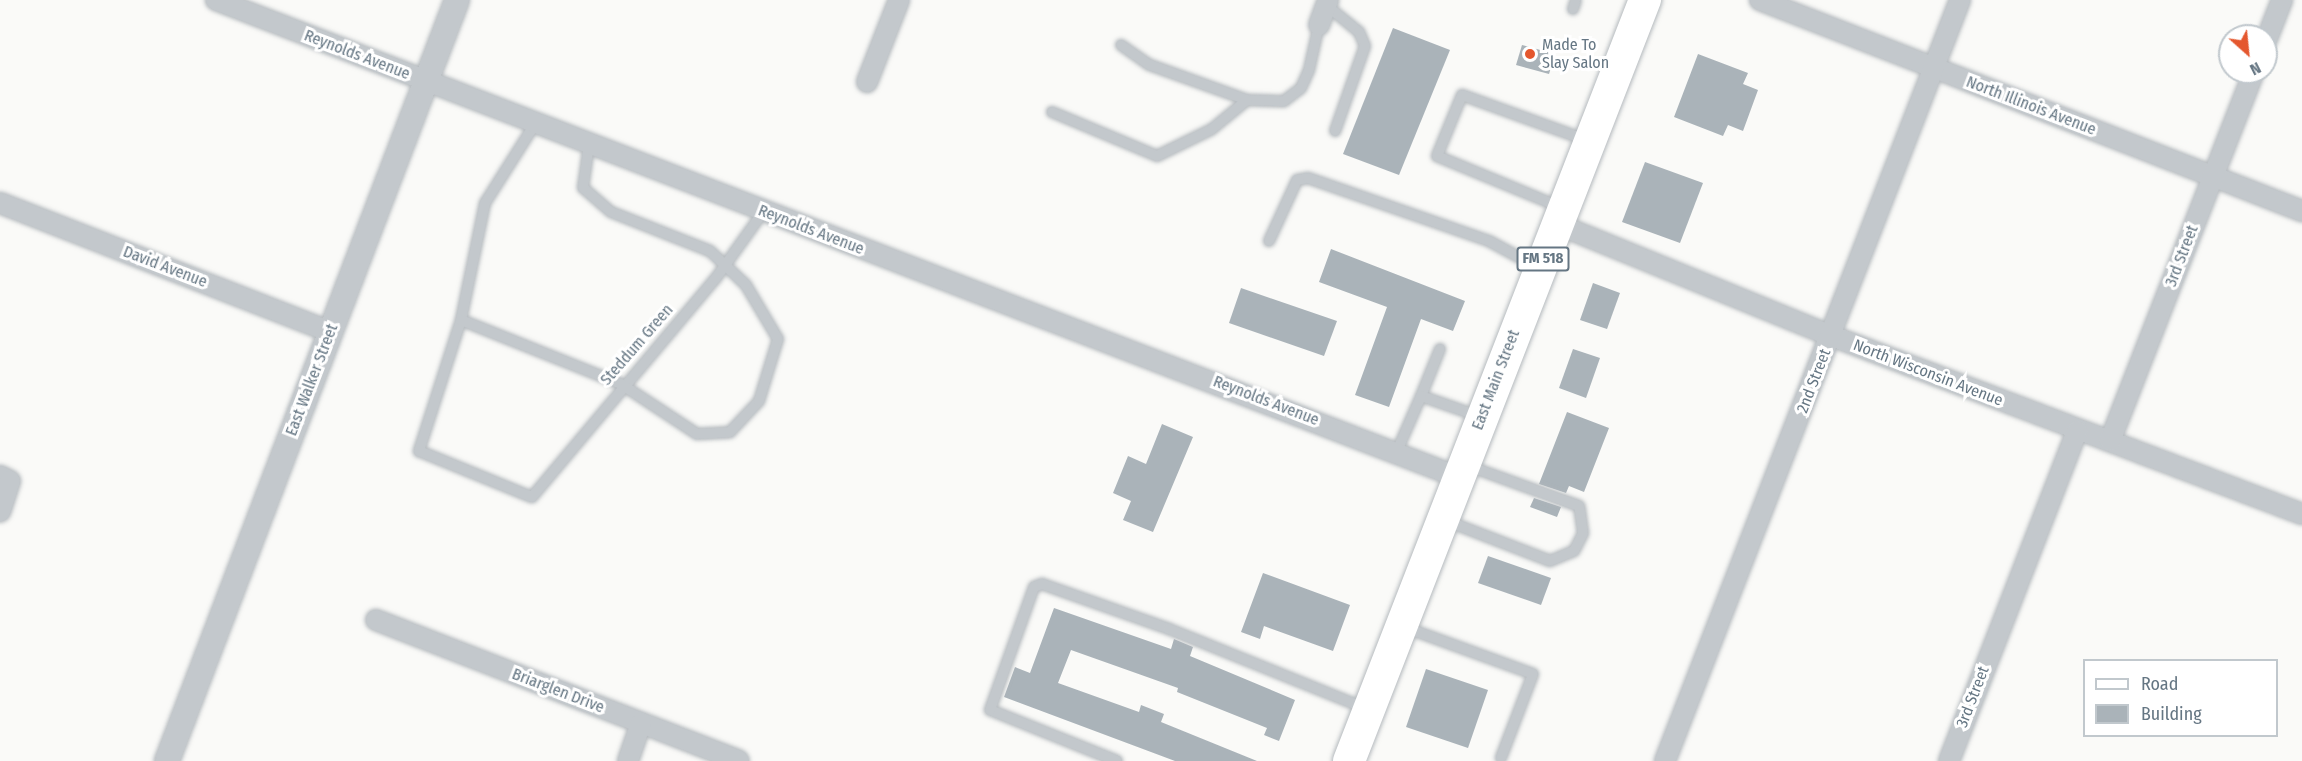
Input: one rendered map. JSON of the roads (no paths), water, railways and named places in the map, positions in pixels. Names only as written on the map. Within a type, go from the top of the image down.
[{"type":"main road","name":"East Main Street","points":[[1349,761],[1644,0]]},
{"type":"street","name":"Reynolds Avenue","points":[[216,0],[763,212],[1402,453],[1461,470]]},
{"type":"street","name":"East Walker Street","points":[[167,761],[458,0]]},
{"type":"street","points":[[867,82],[899,0]]},
{"type":"street","name":"North Illinois Avenue","points":[[1760,0],[2302,211]]},
{"type":"street","name":"2nd Street","points":[[1665,761],[1832,336],[1960,0]]},
{"type":"street","points":[[2273,24],[2282,0]]},
{"type":"street","points":[[1319,25],[1327,3]]},
{"type":"street","name":"3rd Street","points":[[2110,441],[2249,84]]},
{"type":"street","name":"David Avenue","points":[[0,203],[331,332]]},
{"type":"street","name":"North Wisconsin Avenue","points":[[1560,216],[1832,336],[2077,431],[2110,441],[2302,514]]},
{"type":"street","name":"3rd Street","points":[[1949,761],[2077,431]]},
{"type":"street","points":[[0,476],[10,481],[0,511]]},
{"type":"street","name":"Briarglen Drive","points":[[376,620],[739,761]]},
{"type":"street","points":[[628,761],[641,723]]},
{"type":"lane","points":[[1327,3],[1359,32],[1365,46],[1335,131]]},
{"type":"lane","points":[[1121,45],[1150,64],[1247,100],[1284,101],[1301,87],[1319,25]]},
{"type":"lane","points":[[1560,216],[1437,156],[1462,95],[1589,141]]},
{"type":"lane","points":[[1052,112],[1157,156],[1212,129],[1247,100]]},
{"type":"lane","points":[[535,124],[485,203],[461,320],[621,384],[697,434],[730,432],[759,401],[778,339],[746,285],[710,251],[611,212],[583,189],[589,145]]},
{"type":"lane","points":[[1269,241],[1297,180],[1308,178],[1489,241],[1539,268]]},
{"type":"lane","name":"Steddum Green","points":[[461,320],[419,451],[532,497],[621,384],[725,266],[763,212]]},
{"type":"lane","points":[[1402,453],[1440,349]]},
{"type":"lane","points":[[1421,396],[1481,417]]},
{"type":"lane","points":[[1442,519],[1550,561],[1574,551],[1583,532],[1578,506],[1461,470]]},
{"type":"lane","points":[[1117,761],[990,710],[1034,587],[1042,584],[1169,629],[1368,710]]},
{"type":"lane","points":[[1401,626],[1533,674],[1501,758]]},
{"type":"place","name":"Made To Slay Salon","points":[[1530,54]]}]
